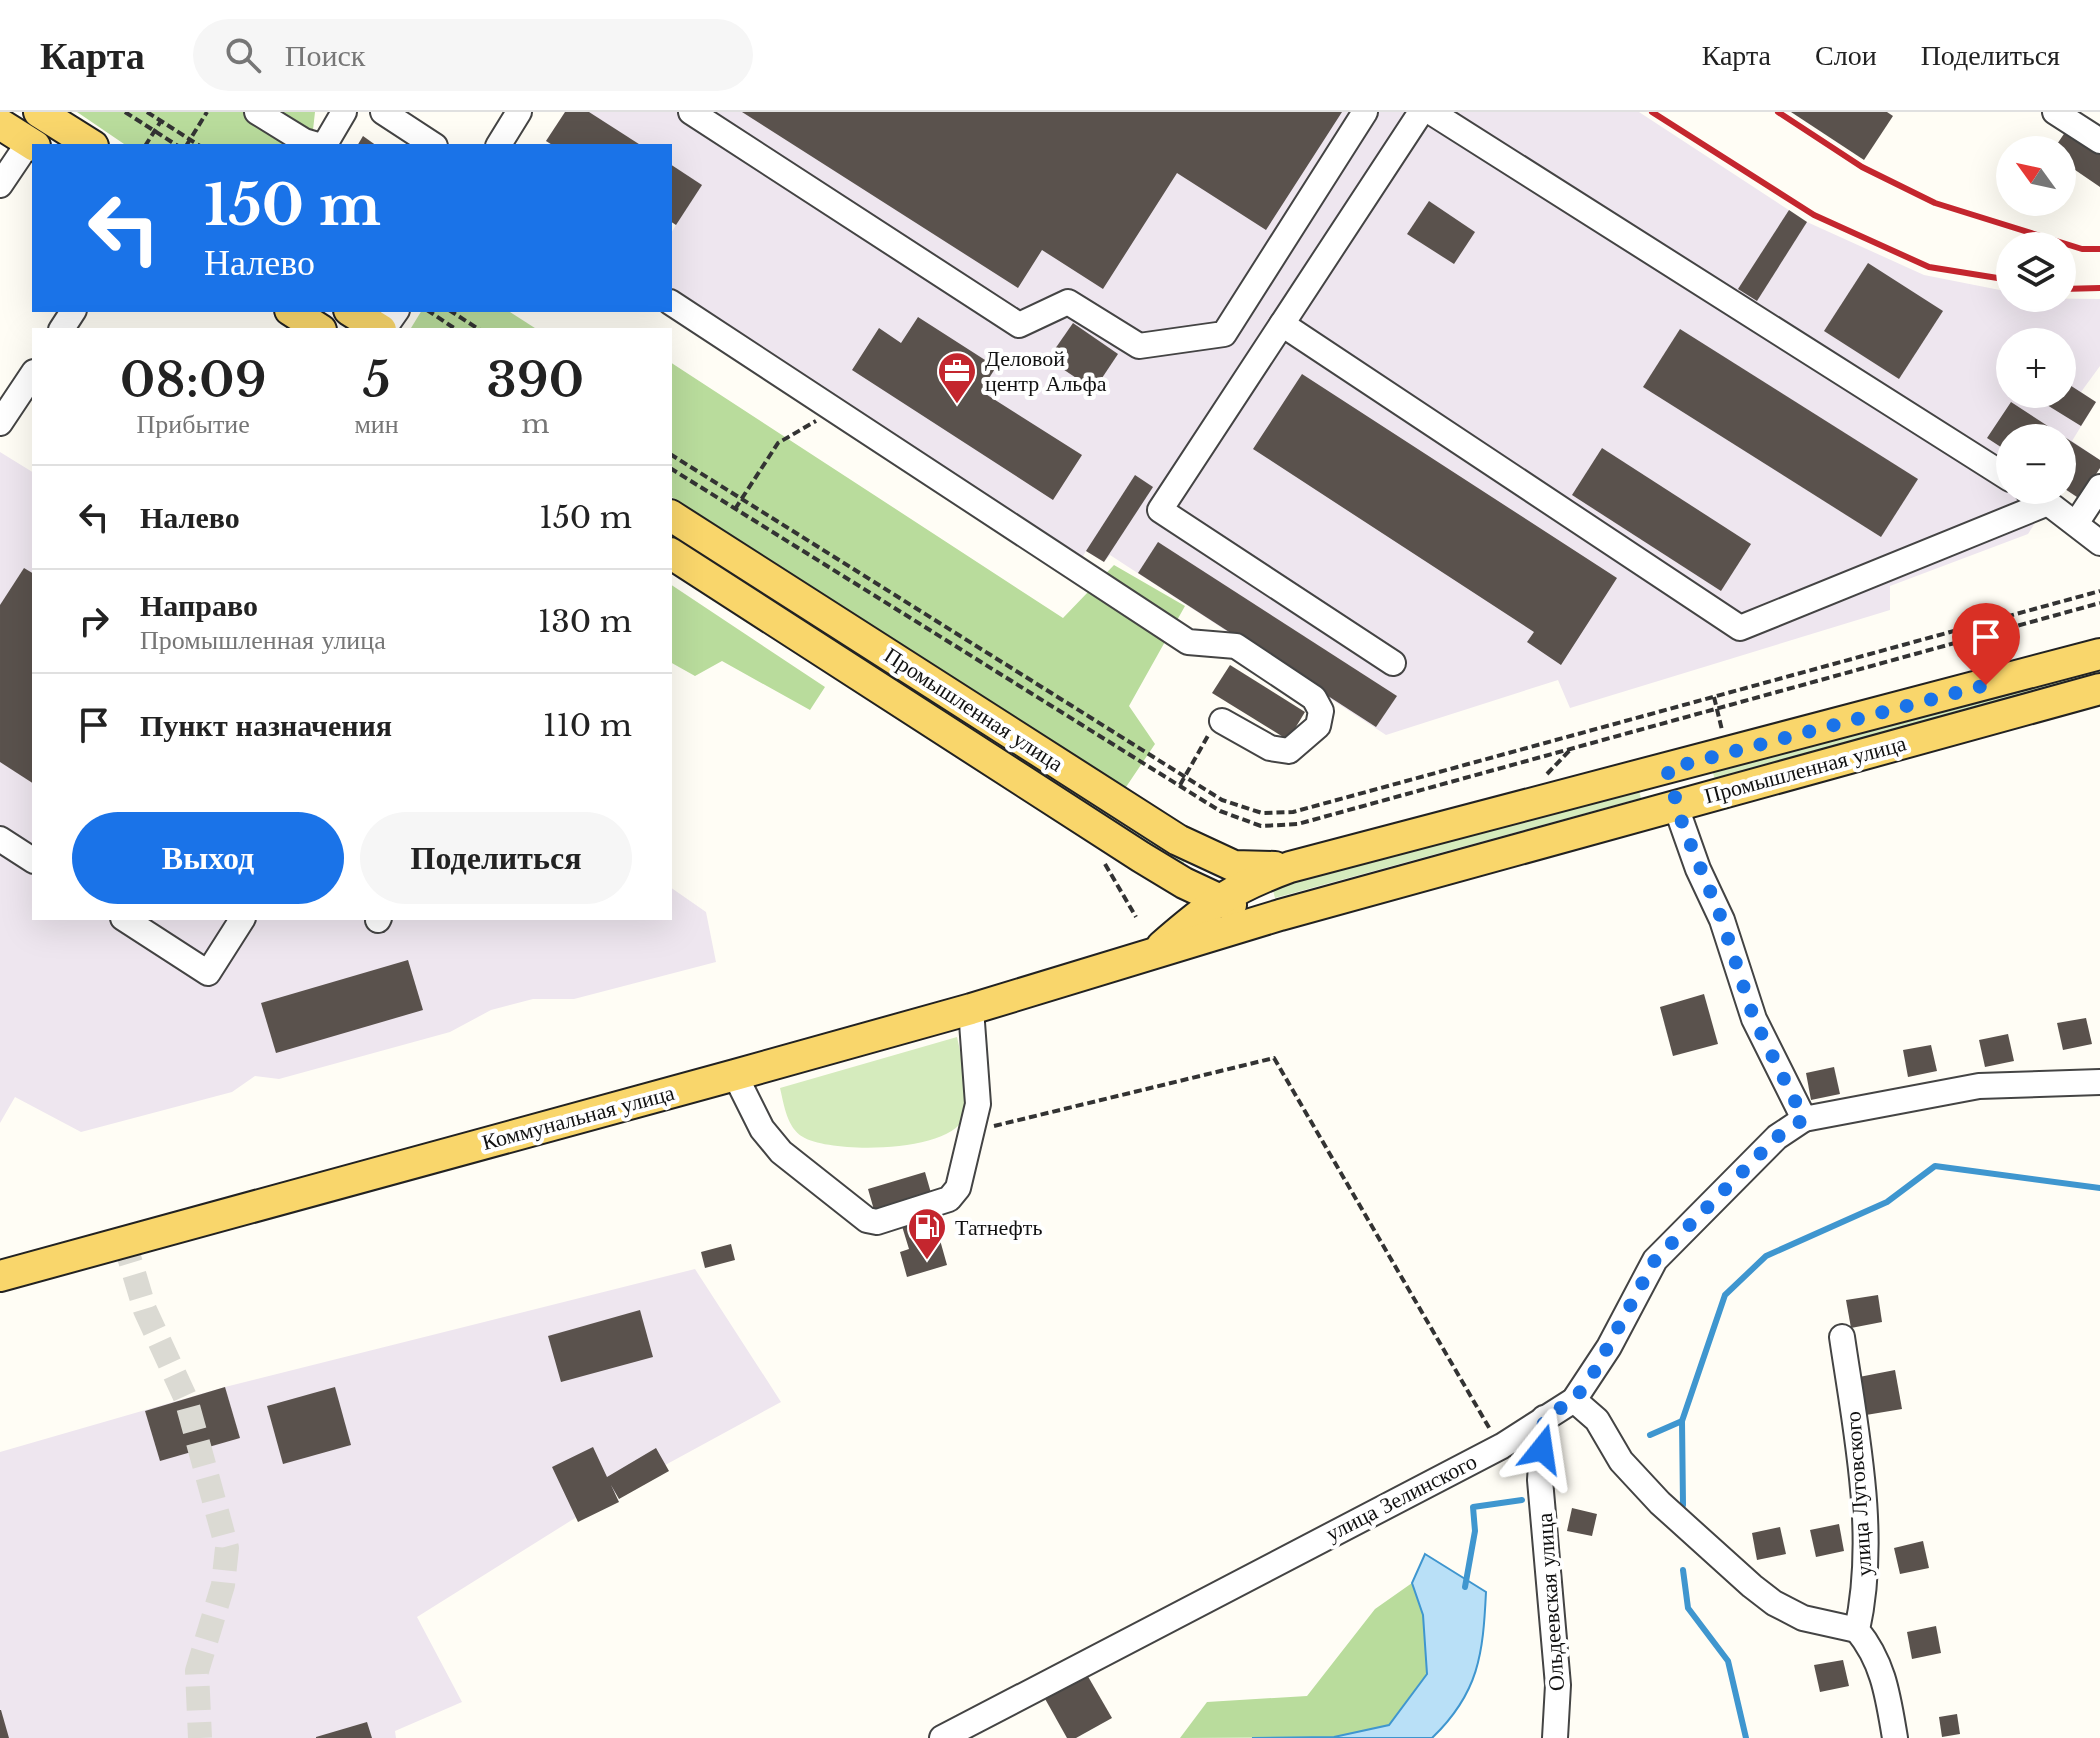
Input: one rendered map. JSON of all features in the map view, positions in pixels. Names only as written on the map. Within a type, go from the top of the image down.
[{"type":"main road","points":[[39,112],[90,144]]},
{"type":"main road","points":[[0,124],[32,144]]},
{"type":"main road","points":[[293,312],[318,328]]},
{"type":"main road","points":[[352,312],[379,328]]},
{"type":"main road","name":"Промышленная улица","points":[[672,516],[1214,859],[1257,868],[1290,867]]},
{"type":"main road","name":"Промышленная улица","points":[[672,554],[1141,857],[1216,900],[1280,915]]},
{"type":"main road","name":"Промышленная улица","points":[[1155,953],[1216,900],[1250,881],[1290,867],[2100,654]]},
{"type":"main road","name":"Промышленная улица","points":[[1155,953],[1675,804],[2100,689]]},
{"type":"main road","points":[[1667,769],[1675,804]]},
{"type":"main road","name":"Промышленная улица","points":[[1141,857],[1169,889],[1174,905],[1172,919],[1155,953]]},
{"type":"main road","points":[[1214,859],[1223,880],[1216,900]]},
{"type":"main road","name":"Коммунальная улица","points":[[0,1276],[735,1075],[971,1009],[1155,953]]},
{"type":"street","points":[[257,112],[304,141],[315,144]]},
{"type":"street","points":[[323,144],[344,112]]},
{"type":"street","points":[[383,112],[432,144]]},
{"type":"street","points":[[499,144],[519,112]]},
{"type":"street","points":[[691,112],[1019,325],[1068,302],[1139,346],[1224,334],[1365,112]]},
{"type":"street","points":[[1393,663],[1160,510],[1421,112]]},
{"type":"street","points":[[1431,112],[1996,470]]},
{"type":"street","points":[[2055,112],[2100,141]]},
{"type":"street","points":[[0,185],[32,144]]},
{"type":"street","points":[[672,303],[832,412],[1188,642],[1236,646],[1314,698],[1321,711],[1318,726],[1289,751],[1270,748],[1214,729]]},
{"type":"street","points":[[1282,324],[1740,628],[2046,504]]},
{"type":"street","points":[[0,423],[32,375]]},
{"type":"street","points":[[2077,522],[2100,487]]},
{"type":"street","points":[[2050,504],[2077,522],[2100,543]]},
{"type":"street","points":[[1675,804],[1698,869],[1722,920],[1754,1019],[1804,1119],[1979,1086],[2100,1082]]},
{"type":"street","points":[[0,839],[32,860]]},
{"type":"street","points":[[126,920],[208,973],[242,920]]},
{"type":"street","points":[[735,1075],[762,1129],[781,1152],[867,1220],[877,1222],[949,1199],[958,1188],[978,1104],[971,1009]]},
{"type":"street","name":"улица Зелинского","points":[[942,1738],[1502,1446],[1574,1400],[1609,1347],[1655,1260],[1777,1137],[1804,1119]]},
{"type":"street","name":"улица Луговского","points":[[1842,1337],[1857,1435],[1866,1567],[1857,1630]]},
{"type":"street","points":[[1574,1400],[1597,1420],[1621,1461],[1650,1492],[1752,1586],[1774,1603],[1803,1618],[1857,1630],[1875,1652],[1885,1679],[1895,1738]]},
{"type":"street","name":"Ольдеевская улица","points":[[1544,1418],[1540,1480],[1558,1685],[1555,1738]]},
{"type":"path","points":[[125,112],[175,144]]},
{"type":"path","points":[[147,112],[197,144]]},
{"type":"path","points":[[187,144],[206,114]]},
{"type":"path","points":[[146,144],[161,121]]},
{"type":"path","points":[[430,312],[454,328]]},
{"type":"path","points":[[452,312],[477,328]]},
{"type":"path","points":[[735,509],[778,443],[832,412]]},
{"type":"path","points":[[672,455],[1185,778],[1222,800],[1262,813],[1293,812],[2100,591]]},
{"type":"path","points":[[683,476],[689,467]]},
{"type":"path","points":[[672,469],[1220,811],[1261,826],[1298,824],[2100,603]]},
{"type":"path","points":[[1714,697],[1722,726]]},
{"type":"path","points":[[1180,786],[1214,729]]},
{"type":"path","points":[[1542,779],[1572,749]]},
{"type":"path","points":[[972,1132],[1274,1058],[1472,1402],[1502,1446]]},
{"type":"shaded area","points":[[565,112],[1639,112],[1807,222],[1924,275],[1996,289],[1996,312],[2076,312],[2076,299],[2100,299],[2100,366],[2081,392],[2096,402],[2076,434],[2076,424],[1996,424],[1996,504],[2047,504],[2028,534],[1890,586],[1890,610],[1570,708],[1558,680],[1386,735],[1110,555],[1104,562],[1086,551],[1080,561],[672,293],[672,232],[676,225],[672,222],[672,144],[551,144],[546,141]]},
{"type":"shaded area","points":[[2076,444],[2100,460],[2100,468],[2080,499],[2076,496]]},
{"type":"shaded area","points":[[0,452],[32,472],[32,920],[672,920],[672,888],[706,912],[716,962],[574,999],[533,999],[491,1010],[450,1032],[279,1079],[255,1076],[232,1092],[81,1132],[15,1097],[0,1123]]},
{"type":"shaded area","points":[[695,1269],[781,1402],[623,1488],[417,1617],[462,1702],[395,1731],[396,1738],[0,1738],[0,1452],[225,1387]]},
{"type":"green space","points":[[77,112],[315,112],[312,139],[316,144],[124,144]]},
{"type":"green space","points":[[421,312],[510,312],[535,328],[411,328]]},
{"type":"green space","points":[[672,363],[1063,618],[1114,565],[1185,606],[1129,706],[1155,744],[1124,790],[672,497]]},
{"type":"green space","points":[[672,528],[1170,847],[1184,859],[1184,869],[672,542]]},
{"type":"green space","points":[[672,585],[825,687],[810,710],[722,661],[695,676],[672,663]]},
{"type":"green space","points":[[2100,667],[2100,678],[1716,783],[1713,773]]},
{"type":"green space","points":[[1638,787],[1641,798],[1275,898],[1272,887]]},
{"type":"green space","points":[[957,1037],[967,1097],[964,1117],[954,1129],[915,1144],[863,1148],[817,1142],[803,1137],[793,1128],[780,1088]]},
{"type":"green space","points":[[1412,1583],[1423,1615],[1427,1674],[1389,1725],[1334,1737],[1180,1738],[1207,1702],[1307,1696],[1375,1609]]},
{"type":"water","points":[[1425,1554],[1486,1592],[1483,1635],[1476,1671],[1460,1705],[1448,1721],[1432,1738],[1252,1738],[1334,1737],[1389,1725],[1427,1674],[1423,1615],[1412,1583]]},
{"type":"building","points":[[565,112],[589,112],[639,144],[551,144],[546,141]]},
{"type":"building","points":[[742,112],[1342,112],[1266,230],[1177,173],[1103,289],[1042,250],[1018,288]]},
{"type":"building","points":[[1791,112],[1887,112],[1893,116],[1864,160]]},
{"type":"building","points":[[2068,128],[2100,149],[2100,187],[2076,171],[2076,136],[2063,136]]},
{"type":"building","points":[[363,136],[374,144],[358,144]]},
{"type":"building","points":[[672,165],[702,185],[676,225],[672,222]]},
{"type":"building","points":[[1429,201],[1475,232],[1454,264],[1407,234]]},
{"type":"building","points":[[1789,210],[1807,222],[1757,301],[1738,289]]},
{"type":"building","points":[[1868,263],[1943,311],[1899,379],[1824,331]]},
{"type":"building","points":[[918,317],[996,367],[981,391],[1082,455],[1053,500],[852,370],[879,328],[901,343]]},
{"type":"building","points":[[1073,323],[1118,354],[1094,390],[1048,359]]},
{"type":"building","points":[[1680,329],[1918,479],[1881,537],[1643,387]]},
{"type":"building","points":[[1302,374],[1617,578],[1561,665],[1527,642],[1534,632],[1253,449]]},
{"type":"building","points":[[2076,389],[2096,402],[2081,426],[2052,408],[2076,408]]},
{"type":"building","points":[[2007,408],[2020,408],[2045,424],[1996,424]]},
{"type":"building","points":[[1996,424],[1996,444],[1987,438]]},
{"type":"building","points":[[2076,444],[2100,460],[2100,468],[2080,499],[2076,496]]},
{"type":"building","points":[[1602,448],[1751,544],[1721,591],[1572,495]]},
{"type":"building","points":[[1135,475],[1153,487],[1104,562],[1086,551]]},
{"type":"building","points":[[1158,542],[1397,696],[1376,727],[1138,573]]},
{"type":"building","points":[[24,568],[32,573],[32,783],[0,762],[0,605]]},
{"type":"building","points":[[1230,665],[1305,712],[1288,740],[1212,693]]},
{"type":"building","points":[[408,960],[423,1010],[276,1053],[261,1003]]},
{"type":"building","points":[[1704,994],[1718,1044],[1673,1056],[1660,1007]]},
{"type":"building","points":[[2086,1018],[2092,1044],[2063,1050],[2057,1023]]},
{"type":"building","points":[[2008,1034],[2014,1061],[1985,1067],[1979,1040]]},
{"type":"building","points":[[1931,1045],[1937,1071],[1908,1077],[1903,1050]]},
{"type":"building","points":[[1834,1067],[1840,1094],[1811,1100],[1806,1073]]},
{"type":"building","points":[[925,1172],[933,1200],[911,1207],[923,1245],[940,1240],[947,1265],[907,1277],[900,1252],[909,1249],[897,1210],[876,1217],[868,1189]]},
{"type":"building","points":[[731,1244],[735,1260],[705,1268],[701,1252]]},
{"type":"building","points":[[1878,1295],[1882,1322],[1851,1328],[1846,1300]]},
{"type":"building","points":[[640,1310],[653,1357],[561,1382],[548,1336]]},
{"type":"building","points":[[1895,1370],[1902,1409],[1866,1415],[1859,1377]]},
{"type":"building","points":[[225,1387],[240,1438],[160,1461],[145,1411]]},
{"type":"building","points":[[335,1387],[351,1445],[283,1464],[267,1406]]},
{"type":"building","points":[[593,1447],[607,1477],[656,1448],[669,1471],[619,1499],[611,1485],[619,1502],[578,1522],[552,1467]]},
{"type":"building","points":[[1572,1508],[1597,1514],[1592,1536],[1567,1531]]},
{"type":"building","points":[[1839,1524],[1844,1551],[1816,1557],[1810,1530]]},
{"type":"building","points":[[1780,1527],[1786,1554],[1757,1560],[1752,1533]]},
{"type":"building","points":[[1923,1541],[1929,1568],[1900,1574],[1894,1548]]},
{"type":"building","points":[[1936,1626],[1941,1653],[1912,1659],[1907,1632]]},
{"type":"building","points":[[1843,1660],[1849,1686],[1820,1692],[1814,1665]]},
{"type":"building","points":[[1086,1673],[1112,1718],[1076,1738],[1067,1738],[1044,1697]]},
{"type":"building","points":[[1,1710],[9,1738],[0,1738]]},
{"type":"building","points":[[1957,1714],[1960,1734],[1942,1737],[1939,1717]]},
{"type":"building","points":[[367,1722],[372,1738],[316,1738],[316,1737]]},
{"type":"waterway","points":[[1683,1505],[1682,1421],[1725,1295],[1766,1256],[1887,1202],[1935,1166],[2100,1188]]},
{"type":"waterway","points":[[1650,1435],[1682,1421]]},
{"type":"waterway","points":[[1465,1587],[1475,1531],[1473,1507],[1522,1500]]},
{"type":"waterway","points":[[1683,1570],[1688,1608],[1728,1661],[1746,1738]]},
{"type":"tunnel","points":[[124,1240],[145,1310],[186,1399],[227,1548],[223,1585],[197,1671],[200,1738]]},
{"type":"railway","points":[[1652,112],[1814,215],[1929,267],[1996,278]]},
{"type":"railway","points":[[1778,112],[1862,167],[1935,203],[2082,249],[2100,249]]},
{"type":"railway","points":[[2076,289],[2100,288]]},
{"type":"place","name":"Деловой центр Альфа","points":[[957,405]]},
{"type":"place","name":"Татнефть","points":[[927,1261]]},
{"type":"route","points":[[1542,1449],[1544,1418],[1574,1400],[1592,1376],[1655,1260],[1777,1137],[1804,1119],[1754,1019],[1722,920],[1698,869],[1675,804],[1667,769],[1986,685]]}]
